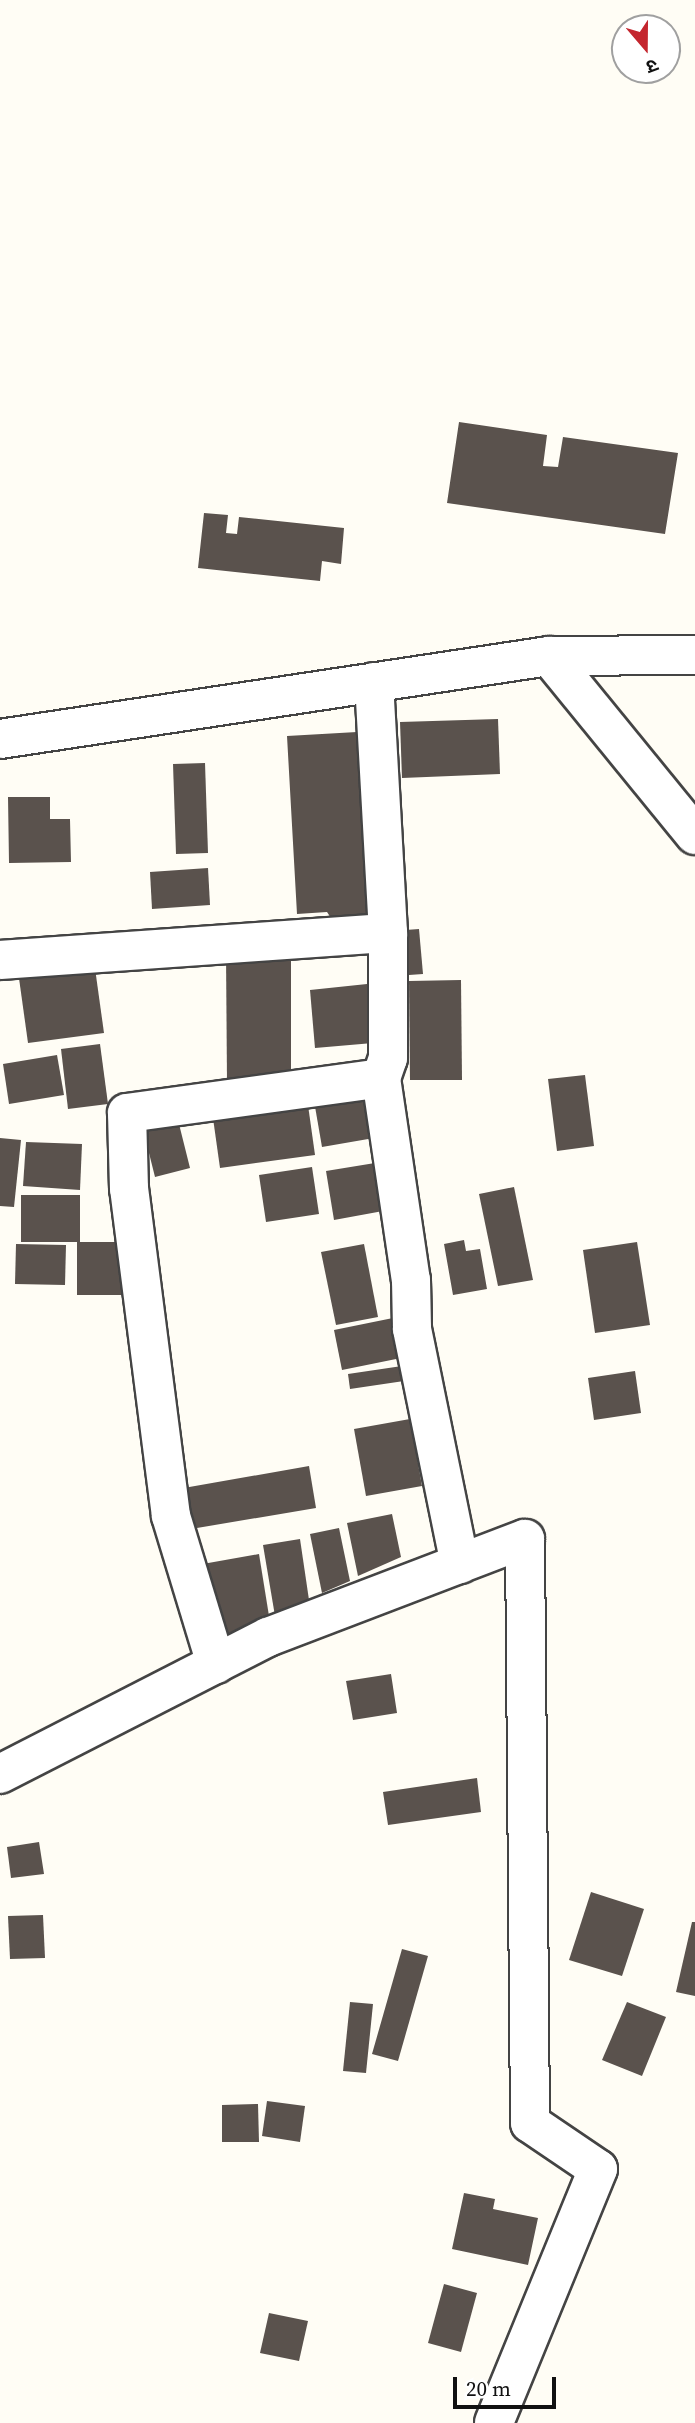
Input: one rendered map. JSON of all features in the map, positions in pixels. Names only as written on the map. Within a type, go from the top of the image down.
[{"type":"street","points":[[0,739],[549,656],[695,655]]},
{"type":"street","points":[[549,656],[695,835]]},
{"type":"street","points":[[374,682],[388,933],[388,1058],[381,1078],[411,1280],[412,1328],[460,1564]]},
{"type":"street","points":[[0,960],[388,933]]},
{"type":"street","points":[[216,1664],[170,1516],[129,1189],[127,1113],[381,1078]]},
{"type":"street","points":[[0,1774],[268,1637],[525,1539],[530,2123],[598,2169],[494,2423]]},
{"type":"building","points":[[459,422],[547,435],[543,466],[558,467],[563,437],[678,453],[665,534],[447,503]]},
{"type":"building","points":[[204,513],[228,515],[226,533],[237,534],[239,517],[344,528],[341,564],[322,561],[320,581],[198,568]]},
{"type":"building","points":[[498,719],[500,774],[402,778],[400,722]]},
{"type":"building","points":[[357,732],[368,919],[333,921],[327,912],[297,914],[287,736]]},
{"type":"building","points":[[205,763],[208,853],[176,854],[173,764]]},
{"type":"building","points":[[8,797],[50,797],[50,819],[70,819],[71,862],[9,863]]},
{"type":"building","points":[[208,868],[210,905],[152,909],[150,872]]},
{"type":"building","points":[[419,929],[423,974],[395,976],[392,931]]},
{"type":"building","points":[[291,952],[291,1081],[227,1082],[226,953]]},
{"type":"building","points":[[94,961],[104,1033],[28,1043],[18,971]]},
{"type":"building","points":[[461,980],[462,1080],[410,1080],[409,981]]},
{"type":"building","points":[[367,984],[373,1043],[315,1048],[310,990]]},
{"type":"building","points":[[100,1044],[108,1104],[68,1109],[61,1049]]},
{"type":"building","points":[[57,1055],[64,1095],[9,1104],[3,1064]]},
{"type":"building","points":[[585,1075],[594,1146],[557,1151],[548,1079]]},
{"type":"building","points":[[364,1086],[374,1138],[322,1147],[313,1095]]},
{"type":"building","points":[[306,1091],[315,1155],[220,1168],[211,1104]]},
{"type":"building","points":[[178,1120],[190,1168],[155,1177],[143,1129]]},
{"type":"building","points":[[0,1138],[21,1140],[14,1207],[0,1206]]},
{"type":"building","points":[[26,1142],[82,1144],[80,1190],[23,1186]]},
{"type":"building","points":[[375,1163],[383,1211],[334,1220],[326,1171]]},
{"type":"building","points":[[312,1167],[319,1214],[266,1222],[259,1175]]},
{"type":"building","points":[[514,1187],[533,1280],[498,1286],[479,1194]]},
{"type":"building","points":[[21,1195],[80,1195],[80,1242],[130,1242],[131,1295],[77,1295],[77,1242],[21,1242]]},
{"type":"building","points":[[464,1240],[466,1251],[480,1249],[487,1289],[453,1295],[444,1244]]},
{"type":"building","points":[[637,1242],[650,1325],[595,1333],[583,1250]]},
{"type":"building","points":[[16,1244],[66,1245],[65,1285],[15,1284]]},
{"type":"building","points":[[364,1244],[378,1317],[336,1325],[321,1252]]},
{"type":"building","points":[[393,1318],[401,1358],[342,1370],[334,1330]]},
{"type":"building","points":[[402,1366],[404,1381],[350,1389],[348,1374]]},
{"type":"building","points":[[635,1371],[641,1413],[594,1420],[588,1378]]},
{"type":"building","points":[[410,1419],[422,1486],[366,1496],[354,1429]]},
{"type":"building","points":[[309,1466],[316,1508],[185,1530],[178,1489]]},
{"type":"building","points":[[392,1514],[401,1557],[358,1576],[347,1523]]},
{"type":"building","points":[[339,1528],[350,1581],[322,1593],[310,1534]]},
{"type":"building","points":[[300,1539],[309,1600],[275,1616],[263,1545]]},
{"type":"building","points":[[259,1554],[269,1616],[211,1641],[197,1565]]},
{"type":"building","points":[[391,1674],[397,1713],[353,1720],[346,1681]]},
{"type":"building","points":[[477,1778],[481,1812],[388,1825],[383,1792]]},
{"type":"building","points":[[39,1842],[44,1874],[11,1878],[7,1847]]},
{"type":"building","points":[[591,1892],[644,1909],[622,1976],[569,1960]]},
{"type":"building","points":[[43,1915],[45,1958],[10,1959],[8,1916]]},
{"type":"building","points":[[692,1922],[695,1922],[695,1996],[676,1992]]},
{"type":"building","points":[[402,1949],[428,1956],[398,2061],[372,2054]]},
{"type":"building","points":[[350,2002],[373,2004],[366,2073],[343,2071]]},
{"type":"building","points":[[627,2002],[666,2017],[642,2076],[602,2060]]},
{"type":"building","points":[[267,2101],[305,2106],[300,2142],[262,2136]]},
{"type":"building","points":[[258,2104],[259,2142],[222,2142],[222,2105]]},
{"type":"building","points":[[464,2193],[495,2199],[493,2209],[538,2218],[528,2265],[452,2249]]},
{"type":"building","points":[[444,2284],[477,2293],[461,2352],[428,2343]]},
{"type":"building","points":[[269,2313],[308,2321],[299,2361],[260,2353]]}]
